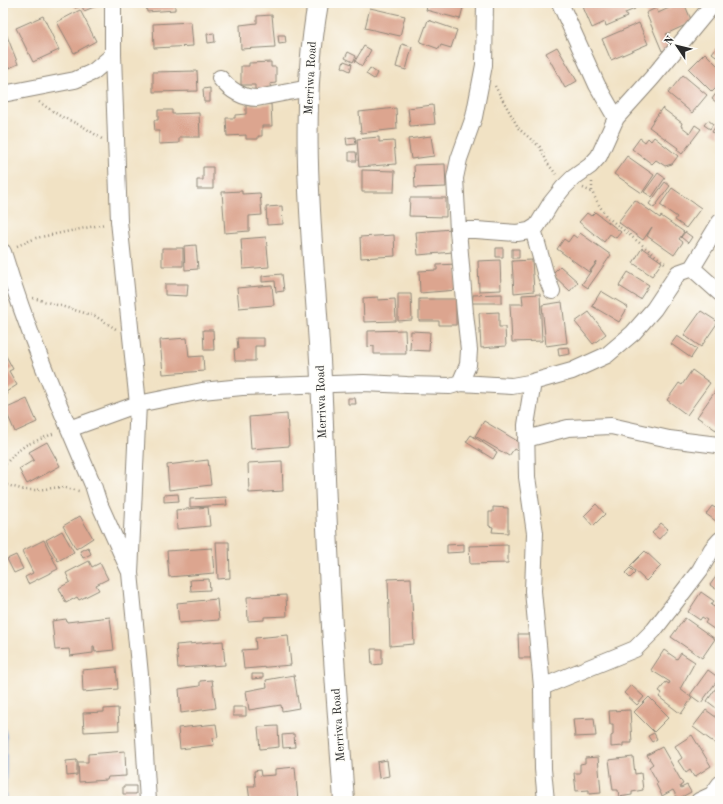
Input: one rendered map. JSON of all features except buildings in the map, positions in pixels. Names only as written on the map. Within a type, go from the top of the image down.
[{"type":"street","points":[[113,3],[113,55],[119,221],[138,404],[130,573],[140,675],[148,801]]},
{"type":"street","name":"Merriwa Road","points":[[318,3],[313,32],[309,88],[307,164],[321,384],[329,570],[344,801]]},
{"type":"street","points":[[460,383],[468,365],[469,350],[458,230],[455,187],[456,170],[474,118],[484,65],[484,3]]},
{"type":"street","points":[[560,3],[597,85],[616,118]]},
{"type":"street","points":[[458,230],[517,233],[533,229],[540,221],[551,203],[568,183],[590,166],[598,156],[616,118],[652,78],[714,3]]},
{"type":"street","points":[[3,94],[75,80],[93,72],[113,55]]},
{"type":"street","points":[[220,78],[234,91],[249,97],[257,98],[309,88]]},
{"type":"street","points":[[69,428],[138,404],[202,391],[242,387],[364,383],[450,386],[460,383],[512,386],[533,382],[572,371],[607,355],[633,333],[685,271],[720,222]]},
{"type":"street","points":[[533,229],[546,276],[552,291]]},
{"type":"street","points":[[9,249],[15,292],[47,378],[93,485],[98,501],[130,573]]},
{"type":"street","points":[[685,271],[720,293]]},
{"type":"street","points":[[533,382],[526,425],[527,477],[535,533],[533,591],[542,687],[543,769],[546,801]]},
{"type":"street","points":[[526,438],[568,428],[611,426],[669,439],[720,446]]},
{"type":"street","points":[[542,687],[635,649],[654,630],[700,570],[712,548],[720,540]]},
{"type":"street","points":[[699,801],[712,795],[720,784]]},
{"type":"path","points":[[484,65],[519,129],[538,144],[542,149],[550,167],[556,174],[568,183]]},
{"type":"path","points":[[31,89],[35,98],[44,106],[67,120],[88,130],[116,150]]},
{"type":"path","points":[[590,166],[592,192],[606,216],[685,271]]},
{"type":"path","points":[[9,249],[40,237],[119,221]]},
{"type":"path","points":[[15,292],[95,316],[131,341]]},
{"type":"path","points":[[3,468],[14,454],[26,444],[69,428]]},
{"type":"path","points":[[3,484],[25,490],[61,487],[78,491],[98,501]]},
{"type":"waterway","points":[[3,728],[5,738],[4,801]]}]
